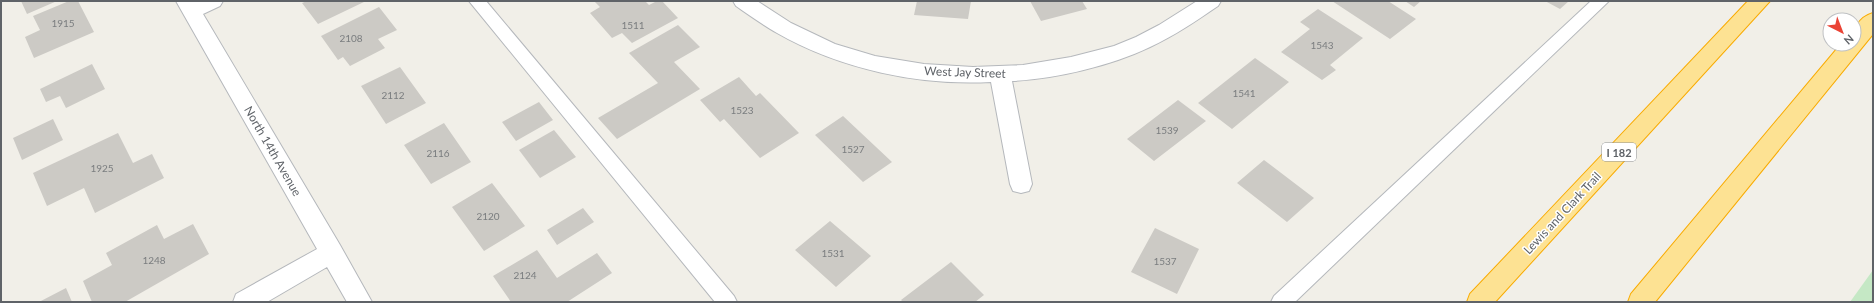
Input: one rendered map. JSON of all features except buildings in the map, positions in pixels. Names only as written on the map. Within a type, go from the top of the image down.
[{"type":"highway","name":"Lewis and Clark Trail","points":[[1478,302],[1760,1]]},
{"type":"highway","points":[[1862,34],[1873,20]]},
{"type":"highway","points":[[1640,302],[1847,52]]},
{"type":"street","points":[[189,6],[213,1]]},
{"type":"street","name":"West Jay Street","points":[[743,1],[760,14],[791,33],[827,48],[866,61],[907,70],[951,74],[1000,75],[1038,71],[1080,64],[1119,52],[1155,37],[1211,1]]},
{"type":"street","name":"North 14th Avenue","points":[[189,6],[360,302]]},
{"type":"street","points":[[1000,75],[1021,184]]},
{"type":"street","points":[[244,302],[332,252]]},
{"type":"lane","points":[[477,1],[727,302]]},
{"type":"lane","points":[[1281,302],[1601,1]]},
{"type":"green space","points":[[1873,270],[1873,302],[1850,302]]}]
